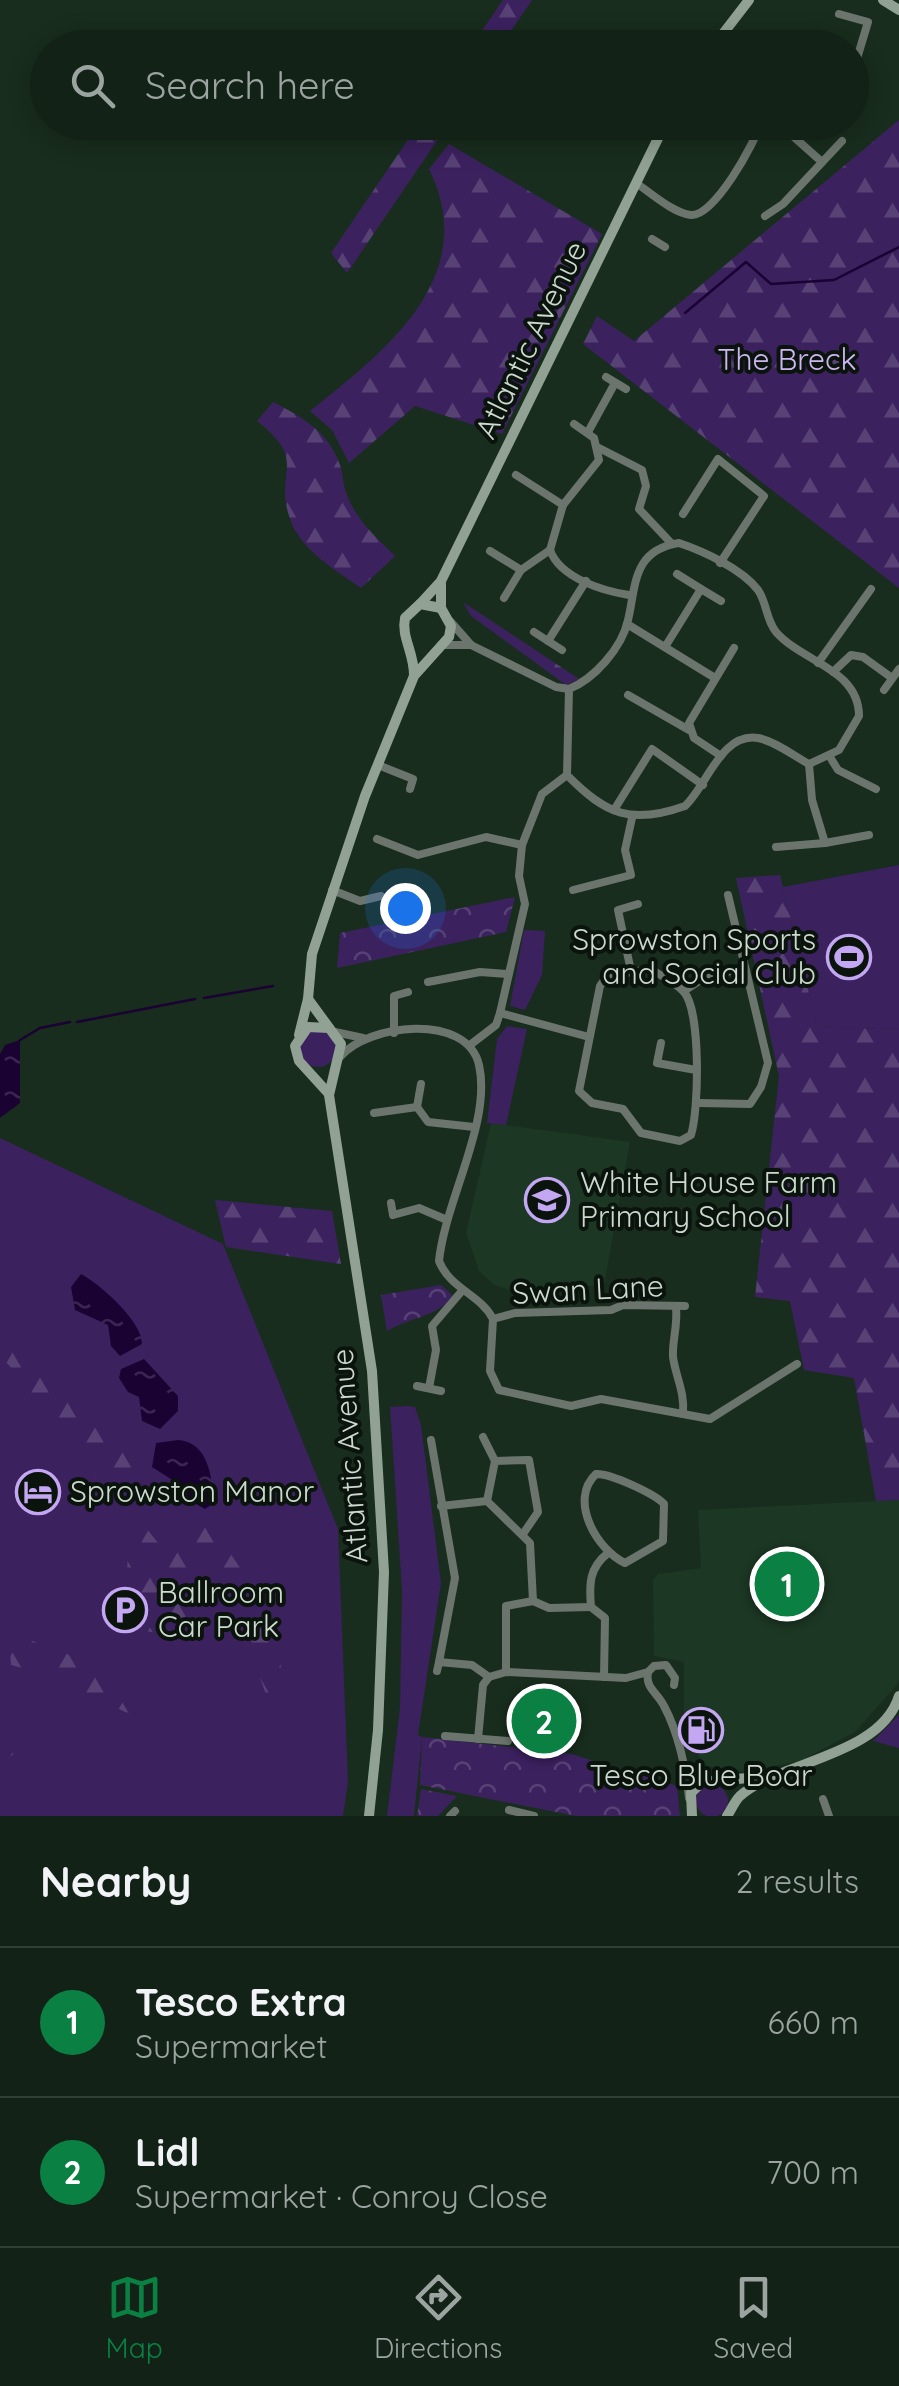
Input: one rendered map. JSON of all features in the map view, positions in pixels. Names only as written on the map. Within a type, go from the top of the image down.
[{"type":"street","points":[[726,30],[749,0]]},
{"type":"street","points":[[883,0],[899,10]]},
{"type":"street","points":[[839,14],[880,26]]},
{"type":"street","points":[[866,30],[868,22]]},
{"type":"street","name":"Atlantic Avenue","points":[[414,676],[412,647],[403,623],[407,613],[441,580],[657,140]]},
{"type":"street","points":[[636,183],[686,215],[697,216],[708,210],[752,140]]},
{"type":"street","points":[[797,140],[822,162]]},
{"type":"street","points":[[765,216],[782,204],[842,141]]},
{"type":"street","points":[[652,239],[665,248]]},
{"type":"street","points":[[606,377],[626,389]]},
{"type":"street","points":[[588,432],[615,382]]},
{"type":"street","points":[[574,424],[588,432],[599,448],[642,470],[646,478],[640,508],[672,544]]},
{"type":"street","points":[[504,598],[521,570],[550,550],[563,505],[600,460],[599,448]]},
{"type":"street","points":[[683,514],[718,459],[764,496],[720,563]]},
{"type":"street","points":[[530,483],[538,470]]},
{"type":"street","points":[[516,474],[563,505]]},
{"type":"street","points":[[420,604],[441,608],[471,645],[556,687],[569,689],[596,672],[628,624],[630,594],[650,557],[672,544],[693,547],[757,590],[774,630],[854,692],[859,716],[852,734],[830,757],[809,764],[761,738],[744,738],[721,756],[685,806],[632,818],[614,810],[568,775]]},
{"type":"street","points":[[550,550],[559,564],[586,582],[603,591],[630,594]]},
{"type":"street","points":[[490,551],[521,570]]},
{"type":"street","points":[[677,574],[721,601]]},
{"type":"street","name":"Atlantic Avenue","points":[[441,580],[441,608]]},
{"type":"street","points":[[548,641],[586,582]]},
{"type":"street","points":[[665,647],[701,588]]},
{"type":"street","points":[[818,662],[871,588]]},
{"type":"street","name":"Atlantic Avenue","points":[[329,1095],[296,1054],[308,999],[312,954],[332,890],[414,676],[450,632],[450,621]]},
{"type":"street","points":[[628,624],[715,678]]},
{"type":"street","points":[[534,632],[562,650]]},
{"type":"street","points":[[412,647],[471,645]]},
{"type":"street","points":[[689,730],[734,648]]},
{"type":"street","points":[[833,672],[844,656],[854,655],[892,678]]},
{"type":"street","points":[[884,690],[899,669]]},
{"type":"street","points":[[568,775],[569,689]]},
{"type":"street","points":[[628,695],[689,730],[694,738],[721,756]]},
{"type":"street","points":[[614,810],[652,750],[703,785]]},
{"type":"street","points":[[830,757],[838,770],[876,789]]},
{"type":"street","points":[[809,764],[812,800],[824,844]]},
{"type":"street","points":[[378,765],[414,779],[410,789]]},
{"type":"street","points":[[470,1045],[496,1024],[500,1013],[525,904],[519,876],[522,844],[542,794],[568,775]]},
{"type":"street","points":[[573,890],[631,874],[625,850],[632,818]]},
{"type":"street","points":[[776,848],[869,836]]},
{"type":"street","points":[[377,838],[418,855],[486,837],[522,844]]},
{"type":"street","points":[[332,890],[360,901],[381,896]]},
{"type":"street","points":[[699,1102],[750,1104],[761,1087],[768,1063],[728,895]]},
{"type":"street","points":[[631,971],[618,910],[638,904]]},
{"type":"street","points":[[684,992],[704,978],[743,968]]},
{"type":"street","points":[[651,969],[684,992],[692,1015],[699,1102],[691,1135],[680,1141],[641,1133],[623,1109],[582,1098],[580,1078],[600,986],[608,976],[651,969]]},
{"type":"street","points":[[428,982],[480,972],[506,974]]},
{"type":"street","points":[[394,1033],[394,996],[408,992]]},
{"type":"street","name":"Atlantic Avenue","points":[[308,999],[341,1044],[329,1095],[372,1371],[380,1472],[383,1642],[369,1816]]},
{"type":"street","points":[[500,1013],[589,1036]]},
{"type":"street","points":[[299,1035],[315,1025],[368,1038],[427,1029],[456,1036],[470,1045],[480,1067],[474,1126],[469,1160],[459,1173],[439,1260],[444,1274],[461,1292],[482,1304],[493,1319],[491,1381],[499,1390],[571,1406],[602,1399],[710,1419],[796,1364]]},
{"type":"street","points":[[310,1070],[325,1071],[368,1038]]},
{"type":"street","points":[[661,1043],[656,1065],[696,1070]]},
{"type":"street","points":[[416,1107],[421,1084]]},
{"type":"street","points":[[416,1107],[428,1122],[474,1126]]},
{"type":"street","points":[[374,1113],[416,1107]]},
{"type":"street","points":[[391,1203],[392,1215],[418,1208],[447,1220]]},
{"type":"street","points":[[396,1214],[399,1228]]},
{"type":"street","points":[[429,1388],[436,1350],[432,1326],[461,1292]]},
{"type":"street","name":"Swan Lane","points":[[493,1319],[515,1312],[611,1310],[623,1305],[681,1307],[673,1353],[685,1395],[683,1414]]},
{"type":"street","points":[[417,1386],[440,1391]]},
{"type":"street","points":[[483,1437],[495,1461],[486,1500]]},
{"type":"street","points":[[431,1440],[455,1578],[438,1666],[472,1665],[488,1677]]},
{"type":"street","points":[[495,1461],[529,1460],[538,1512],[523,1534]]},
{"type":"street","points":[[602,1473],[658,1497],[664,1504],[663,1542],[625,1563],[608,1553],[590,1533],[586,1489],[589,1481],[602,1473]]},
{"type":"street","points":[[442,1506],[486,1500]]},
{"type":"street","points":[[486,1500],[523,1534],[534,1556],[533,1601]]},
{"type":"street","points":[[591,1606],[591,1572],[608,1553]]},
{"type":"street","points":[[506,1672],[506,1606],[533,1601],[549,1608],[591,1606],[605,1618],[604,1677]]},
{"type":"street","points":[[478,1739],[483,1685],[488,1677],[506,1672],[626,1678],[648,1672],[654,1666],[666,1666],[675,1678],[667,1712]]},
{"type":"street","points":[[648,1672],[653,1692],[667,1712],[685,1766],[692,1811]]},
{"type":"street","points":[[626,1678],[653,1692],[674,1686]]},
{"type":"street","points":[[732,1811],[742,1794],[863,1736],[888,1714],[899,1696]]},
{"type":"street","points":[[445,1736],[508,1742]]},
{"type":"street","points":[[685,1766],[730,1790],[732,1811]]},
{"type":"street","points":[[692,1811],[695,1787],[713,1780],[738,1782],[792,1773]]},
{"type":"street","points":[[822,1799],[829,1816]]},
{"type":"street","points":[[509,1810],[534,1816]]},
{"type":"shaded area","name":"White House Farm Primary School","points":[[491,1123],[630,1142],[604,1285],[513,1291],[494,1285],[479,1271],[466,1233]]},
{"type":"shaded area","points":[[899,1500],[899,1681],[895,1687],[855,1732],[800,1761],[745,1772],[707,1766],[684,1738],[684,1662],[654,1656],[653,1580],[658,1574],[701,1568],[698,1510]]},
{"type":"green space","points":[[503,0],[532,0],[512,30],[483,30]]},
{"type":"green space","name":"The Breck","points":[[899,120],[899,588],[583,344],[597,316],[634,341]]},
{"type":"green space","points":[[408,140],[437,140],[347,273],[331,253]]},
{"type":"green space","points":[[449,144],[602,234],[502,434],[415,406],[349,463],[332,430],[310,411],[395,336],[418,308],[435,277],[443,244],[442,208],[429,169]]},
{"type":"green space","points":[[273,402],[304,420],[329,443],[356,513],[395,556],[361,588],[313,552],[292,524],[286,506],[283,448],[257,421]]},
{"type":"green space","points":[[463,602],[579,679],[566,685],[471,616]]},
{"type":"green space","name":"Sprowston Sports and Social Club","points":[[899,865],[899,1030],[817,1026],[783,887]]},
{"type":"green space","points":[[780,875],[817,1026],[899,1030],[899,1500],[876,1501],[854,1378],[804,1370],[790,1301],[755,1297],[779,1076],[736,878]]},
{"type":"green space","points":[[515,897],[506,932],[337,968],[340,933]]},
{"type":"green space","points":[[524,930],[545,931],[542,975],[525,1010],[510,1006]]},
{"type":"green space","points":[[507,1026],[527,1029],[506,1125],[487,1123],[497,1039]]},
{"type":"green space","points":[[318,1031],[331,1036],[336,1049],[331,1062],[318,1067],[305,1062],[300,1049],[305,1036]]},
{"type":"green space","points":[[0,1138],[223,1244],[338,1529],[348,1782],[343,1816],[0,1816]]},
{"type":"green space","points":[[215,1200],[332,1211],[341,1264],[226,1247]]},
{"type":"green space","points":[[441,1285],[453,1296],[446,1303],[387,1331],[381,1295]]},
{"type":"green space","points":[[0,1324],[15,1336],[47,1381],[149,1469],[142,1483],[98,1481],[77,1461],[81,1446],[16,1402],[27,1386],[0,1355]]},
{"type":"green space","points":[[390,1407],[415,1407],[421,1425],[441,1583],[418,1735],[422,1737],[414,1816],[387,1816],[400,1708],[402,1589]]},
{"type":"green space","points":[[192,1510],[210,1524],[245,1575],[227,1597],[187,1626],[158,1633],[144,1630],[144,1606],[129,1589],[131,1548],[147,1529],[165,1552],[181,1541]]},
{"type":"green space","points":[[249,1624],[262,1626],[277,1653],[288,1692],[272,1711],[259,1675],[245,1669],[235,1653],[239,1636]]},
{"type":"green space","points":[[19,1636],[83,1660],[149,1709],[143,1716],[125,1712],[58,1678],[11,1665],[10,1651]]},
{"type":"green space","points":[[899,1715],[899,1748],[873,1741]]},
{"type":"green space","points":[[0,1724],[18,1733],[17,1751],[5,1761],[0,1760]]},
{"type":"green space","points":[[422,1737],[571,1754],[677,1786],[680,1816],[576,1816],[420,1785]]},
{"type":"green space","points":[[718,1786],[727,1795],[724,1813],[700,1813],[696,1801],[700,1789]]},
{"type":"green space","points":[[421,1789],[457,1796],[438,1816],[417,1816]]},
{"type":"water","points":[[20,1040],[20,1103],[0,1118],[0,1054],[5,1045]]},
{"type":"water","points":[[81,1274],[128,1315],[142,1344],[120,1356],[111,1346],[108,1325],[75,1310],[71,1287]]},
{"type":"water","points":[[144,1359],[178,1396],[178,1411],[160,1429],[142,1421],[139,1397],[128,1392],[119,1378],[121,1369]]},
{"type":"water","points":[[178,1440],[196,1447],[207,1463],[214,1503],[205,1509],[184,1497],[174,1481],[152,1467],[156,1443]]},
{"type":"waterway","points":[[685,313],[746,262],[771,284],[834,280],[899,247]]},
{"type":"waterway","points":[[204,998],[273,986]]},
{"type":"waterway","points":[[77,1022],[195,999]]},
{"type":"waterway","points":[[20,1040],[40,1028],[70,1022]]},
{"type":"place","name":"Sprowston Sports and Social Club","points":[[849,957]]},
{"type":"place","name":"White House Farm Primary School","points":[[547,1200]]},
{"type":"place","name":"Sprowston Manor","points":[[38,1492]]},
{"type":"place","name":"Tesco Extra","points":[[787,1584]]},
{"type":"place","name":"Ballroom Car Park","points":[[125,1610]]},
{"type":"place","name":"Lidl","points":[[544,1721]]},
{"type":"place","name":"Tesco Blue Boar","points":[[701,1730]]}]
